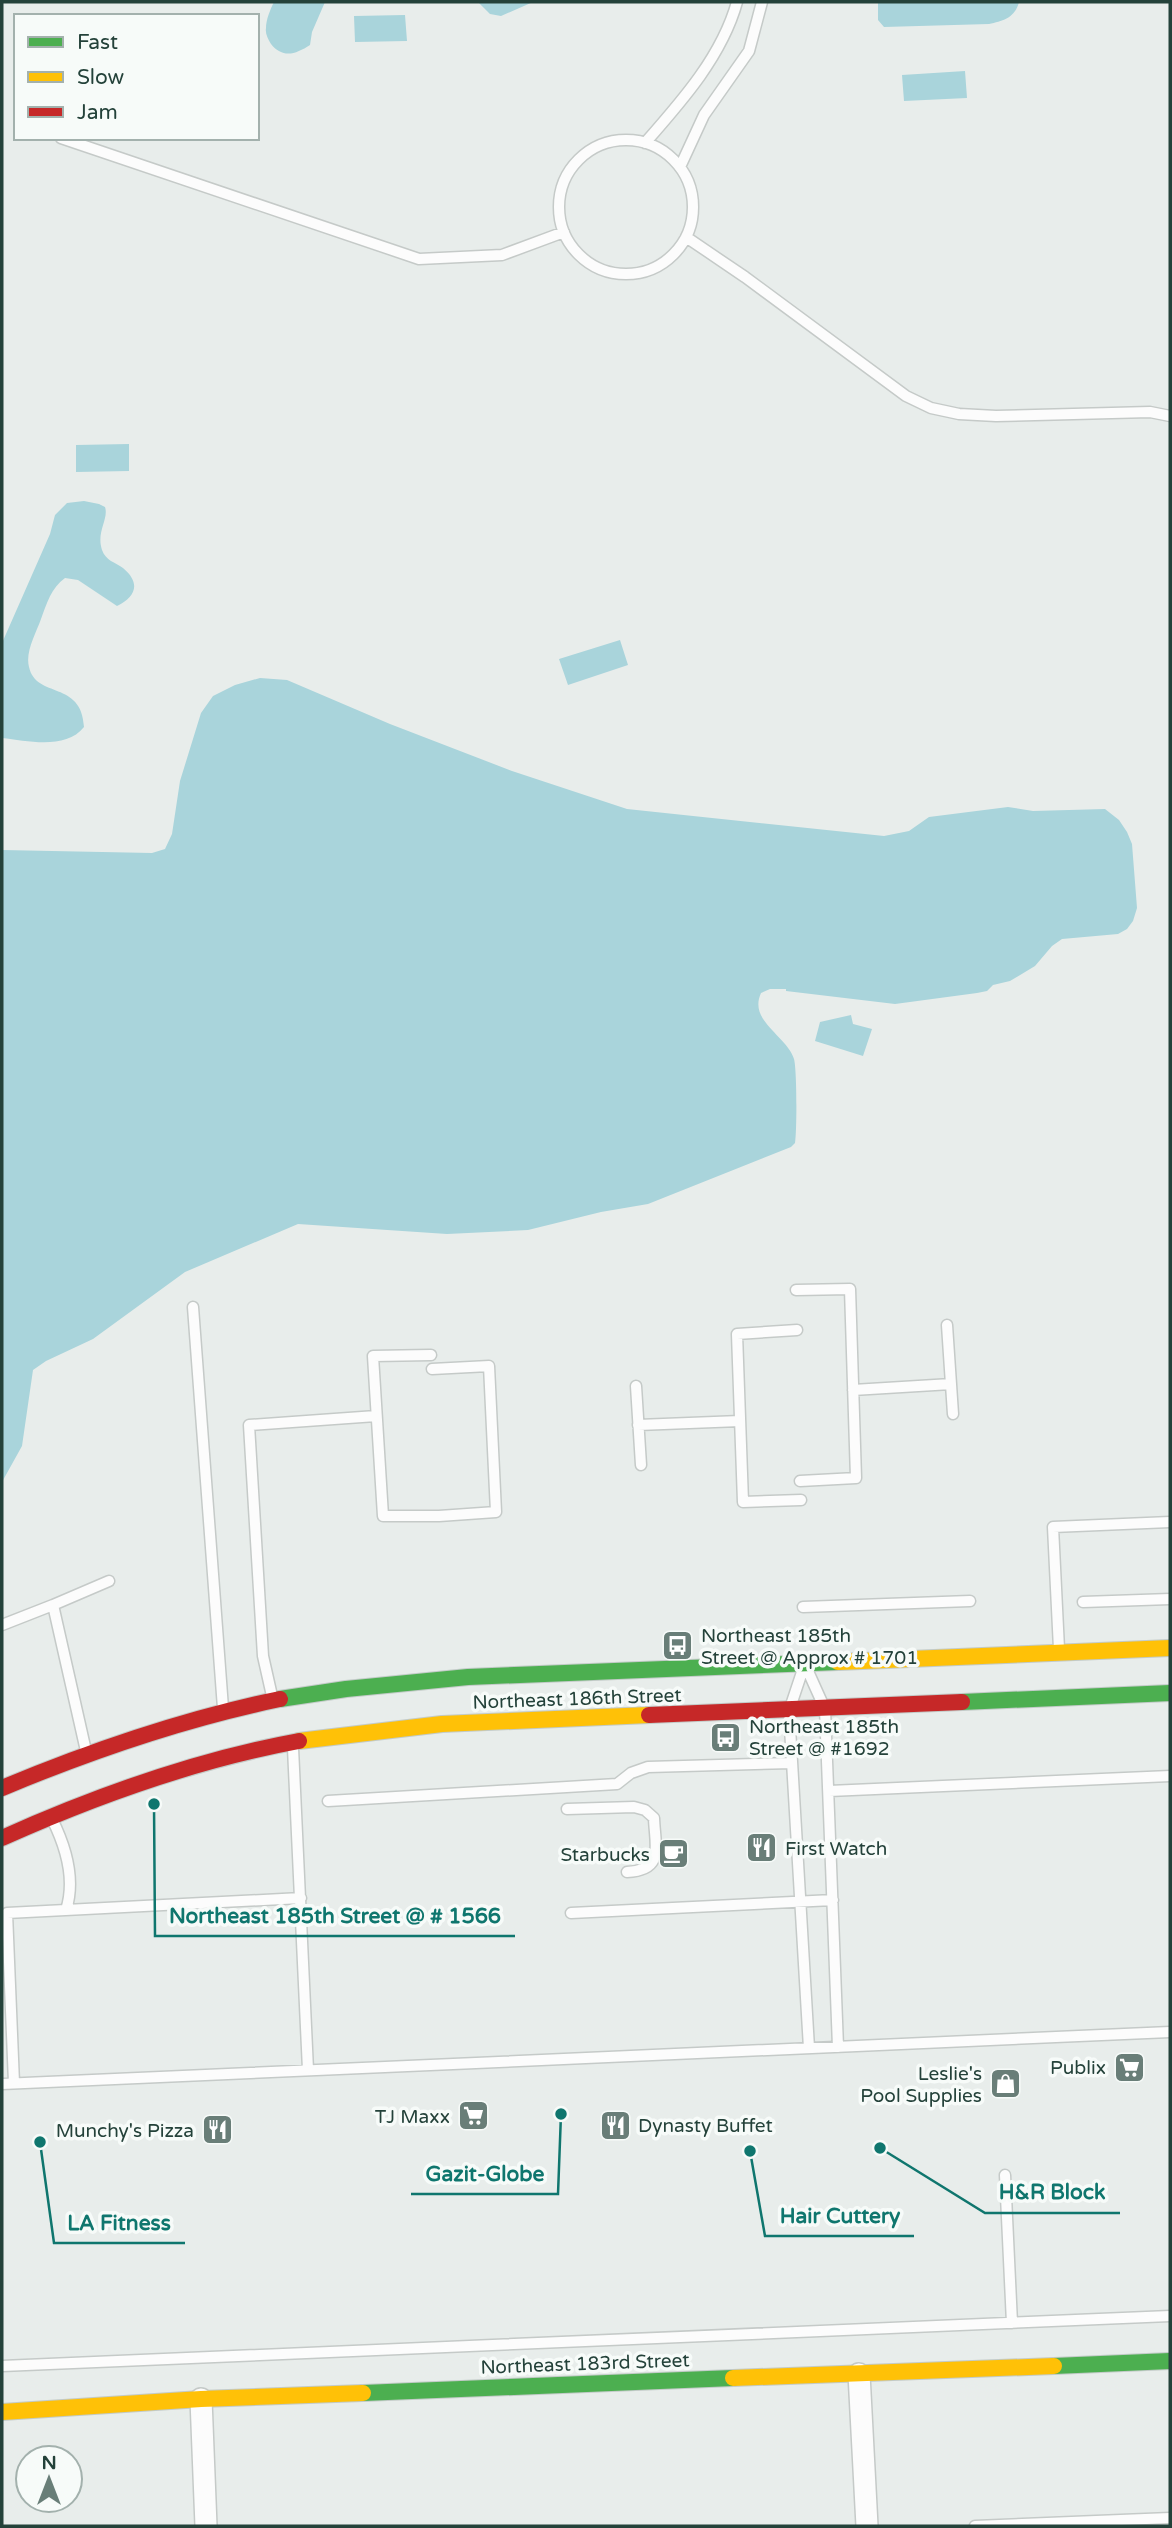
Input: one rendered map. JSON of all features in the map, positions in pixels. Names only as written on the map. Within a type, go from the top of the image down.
[{"type":"main road","name":"Northeast 186th Street","points":[[2,1788],[87,1753],[159,1728],[224,1710],[342,1689],[479,1676],[1170,1648]]},
{"type":"main road","points":[[310,1713],[342,1689]]},
{"type":"main road","name":"Northeast 186th Street","points":[[2,1838],[139,1782],[205,1762],[368,1730],[442,1724],[1170,1693]]},
{"type":"main road","points":[[257,1720],[273,1700]]},
{"type":"main road","points":[[293,1743],[299,1727]]},
{"type":"main road","points":[[205,1762],[241,1736]]},
{"type":"main road","name":"Northeast 183rd Street","points":[[2,2412],[201,2399],[1170,2361]]},
{"type":"street","points":[[859,2374],[867,2526]]},
{"type":"street","points":[[201,2399],[206,2526]]},
{"type":"lane","points":[[645,143],[667,119],[710,60],[730,23],[737,2]]},
{"type":"lane","points":[[680,167],[704,115],[749,51],[762,2]]},
{"type":"lane","points":[[67,140],[419,259],[502,256],[564,232]]},
{"type":"lane","points":[[624,140],[645,143],[665,152],[680,167],[690,186],[694,206],[691,228],[681,247],[666,262],[647,271],[626,275],[603,271],[582,259],[567,241],[559,220],[559,197],[567,175],[581,156],[601,145],[624,140]]},
{"type":"lane","points":[[686,237],[745,277],[906,396],[931,408],[959,414],[996,416],[1150,412],[1170,407]]},
{"type":"lane","points":[[1150,412],[1170,416]]},
{"type":"lane","points":[[796,1290],[850,1289],[856,1478],[800,1481]]},
{"type":"lane","points":[[193,1307],[224,1710]]},
{"type":"lane","points":[[947,1325],[953,1413]]},
{"type":"lane","points":[[797,1330],[737,1334],[743,1502],[801,1500]]},
{"type":"lane","points":[[431,1355],[373,1356],[383,1516],[496,1512],[489,1366],[432,1369]]},
{"type":"lane","points":[[853,1390],[951,1384]]},
{"type":"lane","points":[[636,1386],[641,1465]]},
{"type":"lane","points":[[273,1700],[263,1656],[249,1425],[376,1416]]},
{"type":"lane","points":[[638,1425],[740,1420]]},
{"type":"lane","points":[[1059,1652],[1053,1527],[1170,1522]]},
{"type":"lane","points":[[2,1625],[109,1581]]},
{"type":"lane","points":[[1083,1602],[1170,1599]]},
{"type":"lane","points":[[803,1607],[970,1601]]},
{"type":"lane","points":[[53,1605],[87,1753]]},
{"type":"lane","points":[[804,1663],[825,1709],[838,2047]]},
{"type":"lane","points":[[804,1663],[789,1711],[809,2048]]},
{"type":"lane","points":[[293,1743],[308,2070]]},
{"type":"lane","points":[[328,1801],[617,1784],[631,1773],[648,1768],[792,1763]]},
{"type":"lane","points":[[829,1791],[1170,1776]]},
{"type":"lane","points":[[567,1809],[634,1807],[645,1810],[654,1818],[655,1856],[652,1864],[643,1871],[627,1872]]},
{"type":"lane","points":[[51,1816],[62,1839],[70,1872],[71,1894],[66,1910]]},
{"type":"lane","points":[[15,2083],[5,1931],[8,1913],[301,1898]]},
{"type":"lane","points":[[571,1913],[833,1900]]},
{"type":"lane","points":[[2,2084],[1170,2032]]},
{"type":"lane","points":[[1005,2175],[1012,2323]]},
{"type":"lane","points":[[2,2366],[1170,2316]]},
{"type":"lane","points":[[975,2526],[1170,2518]]},
{"type":"water","points":[[274,2],[325,2],[312,32],[310,45],[290,54],[280,52],[271,44],[266,34],[266,25]]},
{"type":"water","points":[[478,2],[533,2],[501,16],[490,14]]},
{"type":"water","points":[[878,2],[1019,2],[1011,15],[989,24],[884,27],[878,20]]},
{"type":"water","points":[[405,15],[407,41],[355,42],[354,16]]},
{"type":"water","points":[[965,71],[967,98],[904,101],[902,75]]},
{"type":"water","points":[[129,444],[129,471],[76,472],[76,445]]},
{"type":"water","points":[[84,501],[105,507],[100,537],[102,550],[108,559],[129,574],[134,589],[128,598],[117,606],[78,580],[65,578],[56,586],[28,655],[29,667],[33,677],[40,683],[76,702],[84,727],[67,739],[57,741],[35,742],[2,738],[2,643],[50,534],[55,515],[67,503]]},
{"type":"water","points":[[620,640],[628,665],[568,685],[559,659]]},
{"type":"water","points":[[260,678],[287,680],[390,724],[512,771],[627,809],[884,836],[909,831],[929,817],[1008,807],[1033,811],[1105,809],[1119,820],[1132,844],[1137,908],[1133,921],[1127,929],[1118,934],[1062,939],[1052,946],[1035,966],[1010,981],[993,985],[987,991],[895,1004],[786,989],[770,989],[761,993],[758,1003],[764,1020],[794,1059],[795,1143],[791,1147],[648,1204],[601,1212],[528,1230],[447,1234],[298,1224],[185,1272],[93,1339],[33,1370],[22,1446],[2,1482],[2,850],[152,853],[165,849],[172,834],[180,781],[201,713],[213,696],[235,685]]},
{"type":"water","points":[[851,1015],[853,1024],[872,1029],[863,1056],[815,1041],[820,1022]]},
{"type":"traffic: fast","points":[[280,1699],[346,1689],[468,1677],[838,1662]]},
{"type":"traffic: fast","points":[[962,1702],[1170,1693]]},
{"type":"traffic: fast","points":[[1054,2366],[1170,2361]]},
{"type":"traffic: fast","points":[[363,2393],[733,2378]]},
{"type":"traffic: slow","points":[[838,1662],[1170,1648]]},
{"type":"traffic: slow","points":[[299,1741],[442,1724],[649,1715]]},
{"type":"traffic: slow","points":[[733,2378],[1054,2366]]},
{"type":"traffic: slow","points":[[2,2412],[201,2399],[363,2393]]},
{"type":"traffic: jam","points":[[2,1788],[139,1737],[208,1716],[280,1699]]},
{"type":"traffic: jam","points":[[649,1715],[962,1702]]},
{"type":"traffic: jam","points":[[2,1838],[74,1807],[148,1780],[222,1758],[299,1741]]},
{"type":"place","name":"Northeast 185th Street @ Approx # 1701","points":[[678,1646]]},
{"type":"place","name":"Northeast 185th Street @ #1692","points":[[726,1737]]},
{"type":"place","name":"Northeast 185th Street @ # 1566","points":[[154,1804]]},
{"type":"place","name":"First Watch","points":[[762,1848]]},
{"type":"place","name":"Starbucks","points":[[673,1854]]},
{"type":"place","name":"Publix","points":[[1129,2067]]},
{"type":"place","name":"Leslie's Pool Supplies","points":[[1005,2084]]},
{"type":"place","name":"Gazit-Globe","points":[[561,2114]]},
{"type":"place","name":"TJ Maxx","points":[[473,2116]]},
{"type":"place","name":"Dynasty Buffet","points":[[615,2125]]},
{"type":"place","name":"Munchy's Pizza","points":[[217,2130]]},
{"type":"place","name":"LA Fitness","points":[[40,2142]]},
{"type":"place","name":"H&R Block","points":[[880,2148]]},
{"type":"place","name":"Hair Cuttery","points":[[750,2151]]}]
